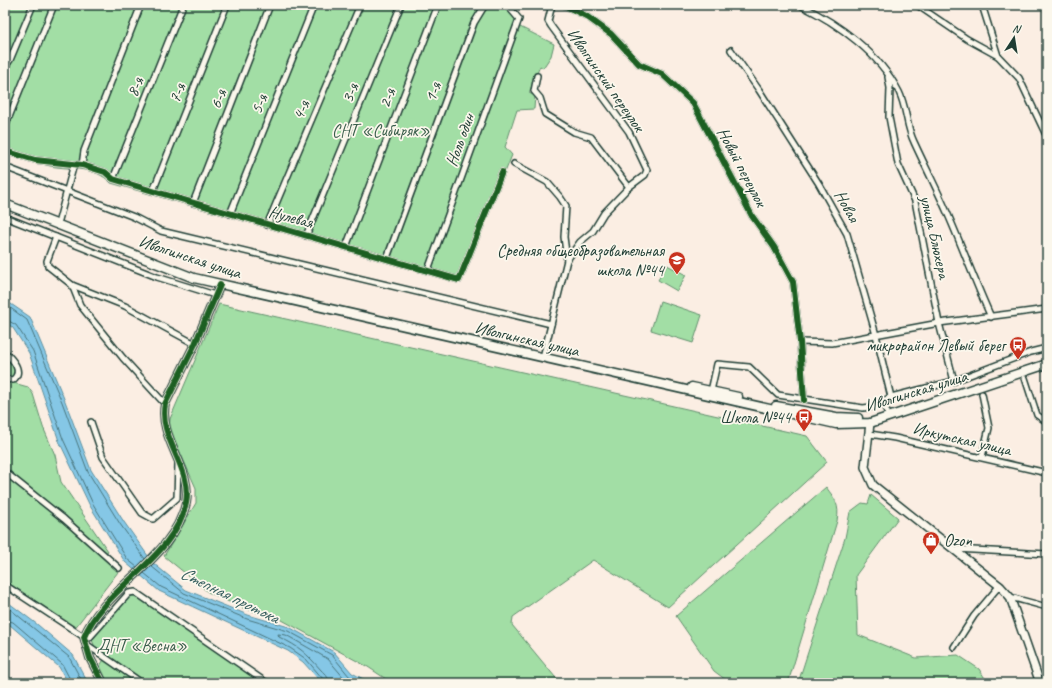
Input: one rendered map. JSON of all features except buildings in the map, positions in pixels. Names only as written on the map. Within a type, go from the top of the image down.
[{"type":"main road","name":"Иволгинская улица","points":[[5,199],[196,274],[785,408],[836,417],[870,418],[1047,360]]},
{"type":"main road","name":"Иволгинская улица","points":[[5,204],[194,278],[220,285],[836,424],[870,423],[1047,364]]},
{"type":"street","points":[[5,67],[10,60],[33,5]]},
{"type":"street","points":[[5,126],[54,5]]},
{"type":"street","points":[[82,165],[84,151],[141,5]]},
{"type":"street","name":"8-я","points":[[113,179],[183,5]]},
{"type":"street","name":"7-я","points":[[153,192],[227,5]]},
{"type":"street","name":"6-я","points":[[192,203],[270,5]]},
{"type":"street","name":"5-я","points":[[230,214],[314,5]]},
{"type":"street","name":"4-я","points":[[267,225],[360,5]]},
{"type":"street","name":"3-я","points":[[306,236],[401,5]]},
{"type":"street","name":"2-я","points":[[346,247],[438,5]]},
{"type":"street","name":"1-я","points":[[387,258],[474,23],[485,5]]},
{"type":"street","name":"Ноль один","points":[[428,270],[519,19],[507,5]]},
{"type":"street","name":"Иволгинский переулок","points":[[552,5],[548,21],[629,132],[646,166],[645,175],[629,187],[604,212],[593,231],[580,242],[567,260]]},
{"type":"street","name":"Новый переулок","points":[[564,5],[586,16],[611,34],[640,64],[662,74],[693,103],[745,203],[774,247],[793,282],[800,342],[804,400]]},
{"type":"street","name":"улица Блюхера","points":[[800,5],[851,36],[872,55],[898,91],[906,110],[912,139],[946,211],[971,274],[991,317]]},
{"type":"street","points":[[917,5],[967,39],[998,56],[1019,78],[1047,137]]},
{"type":"street","points":[[982,5],[998,56]]},
{"type":"street","points":[[1046,5],[1047,9]]},
{"type":"street","name":"Новая","points":[[731,50],[760,90],[815,177],[847,234],[876,335],[891,397]]},
{"type":"street","points":[[537,76],[534,91],[540,98],[545,114],[574,132],[591,137],[629,187]]},
{"type":"street","name":"улица Блюхера","points":[[887,76],[890,88],[890,117],[898,164],[915,201],[939,323],[954,381]]},
{"type":"street","name":"Нулевая","points":[[5,150],[35,160],[82,165],[105,172],[113,179],[153,192],[387,258],[459,280],[502,172]]},
{"type":"street","points":[[59,220],[68,192],[74,164]]},
{"type":"street","name":"Иволгинский переулок","points":[[514,164],[547,182],[566,206],[564,237],[567,260],[544,353]]},
{"type":"street","points":[[5,167],[127,214],[161,231],[552,324]]},
{"type":"street","points":[[5,217],[157,277],[215,295]]},
{"type":"street","points":[[56,237],[47,264],[72,285],[125,306],[195,344]]},
{"type":"street","points":[[72,285],[80,305],[123,358],[165,404]]},
{"type":"street","points":[[102,683],[84,640],[87,630],[106,604],[126,585],[171,536],[183,512],[186,503],[187,485],[165,421],[165,404],[195,344],[220,285]]},
{"type":"street","points":[[800,342],[832,343],[939,323],[1047,309]]},
{"type":"street","points":[[711,391],[717,364],[748,367],[778,395],[863,408],[883,402],[891,397],[954,381],[1031,352],[1047,348]]},
{"type":"street","points":[[5,352],[13,361],[18,371],[17,376],[13,380],[5,379]]},
{"type":"street","points":[[1025,378],[1037,415],[1047,422]]},
{"type":"street","points":[[982,394],[989,428],[982,457]]},
{"type":"street","points":[[883,402],[887,412]]},
{"type":"street","points":[[91,422],[103,458],[142,514],[153,519],[178,498],[178,460]]},
{"type":"street","points":[[870,423],[870,434],[865,467],[873,485],[1000,585],[1010,597],[1040,683]]},
{"type":"street","name":"Иркутская улица","points":[[870,434],[1047,472]]},
{"type":"street","points":[[5,472],[64,519],[119,568]]},
{"type":"street","points":[[955,549],[1047,554]]},
{"type":"street","points":[[5,585],[84,640],[142,683]]},
{"type":"street","points":[[954,647],[974,616],[1000,585]]},
{"type":"street","points":[[84,640],[89,638],[128,593],[135,592],[268,683]]},
{"type":"street","points":[[1010,597],[1047,607]]},
{"type":"green space","name":"СНТ «Сибиряк»","points":[[5,5],[502,5],[516,19],[514,24],[554,44],[551,56],[543,68],[540,66],[529,93],[535,96],[534,109],[517,110],[505,147],[512,155],[461,283],[111,183],[98,174],[90,171],[44,165],[5,152]]},
{"type":"green space","points":[[667,265],[686,275],[677,291],[658,280]]},
{"type":"green space","points":[[660,301],[702,315],[693,343],[651,330]]},
{"type":"green space","points":[[219,304],[807,436],[827,462],[668,607],[593,560],[513,617],[512,625],[560,683],[392,683],[368,667],[282,620],[240,607],[208,592],[164,556],[196,503],[196,488],[169,428],[170,419]]},
{"type":"green space","name":"ДНТ «Весна»","points":[[5,355],[12,362],[15,371],[10,382],[28,387],[33,394],[43,427],[55,455],[61,482],[108,551],[103,557],[118,572],[74,629],[51,611],[7,582],[5,584]]},
{"type":"green space","points":[[826,487],[836,502],[838,511],[837,521],[788,683],[730,683],[714,671],[676,616]]},
{"type":"green space","points":[[871,495],[898,518],[856,575],[858,635],[916,658],[958,655],[979,669],[988,683],[798,683],[845,538],[850,512],[862,503],[868,504]]},
{"type":"green space","name":"ДНТ «Весна»","points":[[136,596],[263,683],[108,683],[100,666],[106,656],[96,650],[92,640],[126,599]]},
{"type":"water","points":[[5,300],[30,317],[65,401],[91,470],[124,522],[153,563],[186,590],[248,615],[289,627],[334,652],[352,673],[371,683],[322,683],[303,662],[288,651],[159,591],[125,562],[90,506],[59,441],[29,353],[13,328],[5,322]]},
{"type":"water","points":[[5,600],[38,625],[73,655],[88,683],[68,683],[59,667],[10,625],[5,623]]},
{"type":"cycle path","points":[[564,5],[586,16],[611,34],[639,64],[662,74],[693,103],[752,216],[774,247],[793,282],[800,342],[804,400]]},
{"type":"cycle path","points":[[5,151],[35,160],[82,165],[105,172],[113,179],[459,280],[502,172]]},
{"type":"cycle path","points":[[103,683],[90,658],[84,637],[94,619],[107,603],[154,557],[168,541],[179,523],[186,503],[187,490],[181,466],[166,429],[164,417],[165,404],[195,344],[220,285]]},
{"type":"place","name":"Средняя общеобразовательная школа №44","points":[[677,275]]},
{"type":"place","name":"микрорайон Левый берег","points":[[1018,360]]},
{"type":"place","name":"Школа №44","points":[[804,432]]},
{"type":"place","name":"Ozon","points":[[931,555]]},
{"type":"water label","name":"Степная протока","points":[[230,595]]}]
